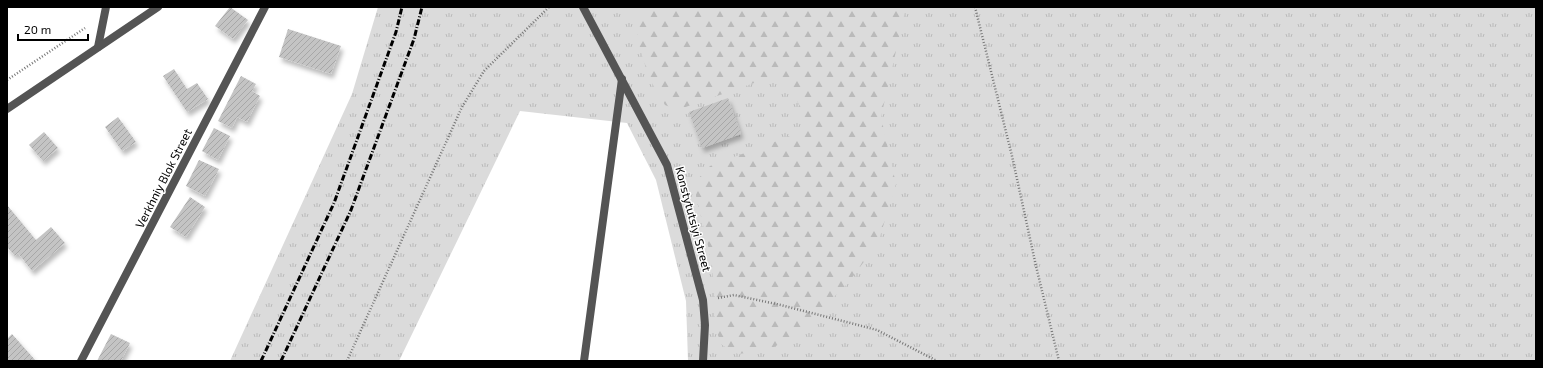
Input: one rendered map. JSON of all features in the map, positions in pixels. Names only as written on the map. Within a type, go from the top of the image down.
[{"type":"street","points":[[7,109],[158,7]]},
{"type":"street","name":"Verkhniy Blok Street","points":[[82,361],[265,7]]},
{"type":"street","name":"Konstytutsiyi Street","points":[[583,7],[667,165],[703,300],[705,325],[703,361]]},
{"type":"street","points":[[98,47],[105,11]]},
{"type":"street","points":[[584,361],[622,79]]},
{"type":"path","points":[[347,361],[462,107],[484,71],[549,7]]},
{"type":"path","points":[[975,7],[1012,156],[1059,361]]},
{"type":"path","points":[[7,80],[105,11]]},
{"type":"path","points":[[703,300],[734,295],[781,305],[877,330],[937,361]]},
{"type":"green space","points":[[378,7],[1536,7],[1536,361],[688,361],[686,301],[656,180],[627,123],[520,111],[399,361],[230,361],[352,94]]},
{"type":"green space","points":[[636,7],[906,7],[881,117],[896,184],[878,243],[848,283],[798,333],[769,350],[738,354],[722,345],[715,328],[715,289],[709,250],[696,196],[697,180],[710,166],[803,131],[801,110],[790,84],[777,75],[677,110],[665,105],[649,78],[638,42]]},
{"type":"building","points":[[230,7],[248,20],[233,39],[215,26]]},
{"type":"building","points":[[288,29],[341,46],[331,74],[279,57]]},
{"type":"building","points":[[174,69],[187,89],[197,83],[208,99],[187,112],[163,76]]},
{"type":"building","points":[[241,76],[256,84],[252,91],[260,96],[247,122],[237,117],[232,128],[218,121]]},
{"type":"building","points":[[728,98],[741,134],[702,148],[689,112]]},
{"type":"building","points":[[118,117],[136,142],[122,151],[105,127]]},
{"type":"building","points":[[214,128],[230,136],[218,160],[202,151]]},
{"type":"building","points":[[44,132],[58,148],[43,161],[29,145]]},
{"type":"building","points":[[199,160],[219,169],[205,196],[186,186]]},
{"type":"building","points":[[190,197],[205,207],[186,237],[170,227]]},
{"type":"building","points":[[7,205],[36,240],[51,227],[65,243],[32,271],[18,253],[15,256],[7,247]]},
{"type":"building","points":[[12,334],[36,361],[7,361],[7,339]]},
{"type":"building","points":[[111,334],[130,343],[121,361],[97,361]]},
{"type":"railway","points":[[261,361],[334,203],[396,32],[402,7]]},
{"type":"railway","points":[[281,361],[351,210],[414,39],[422,7]]}]
